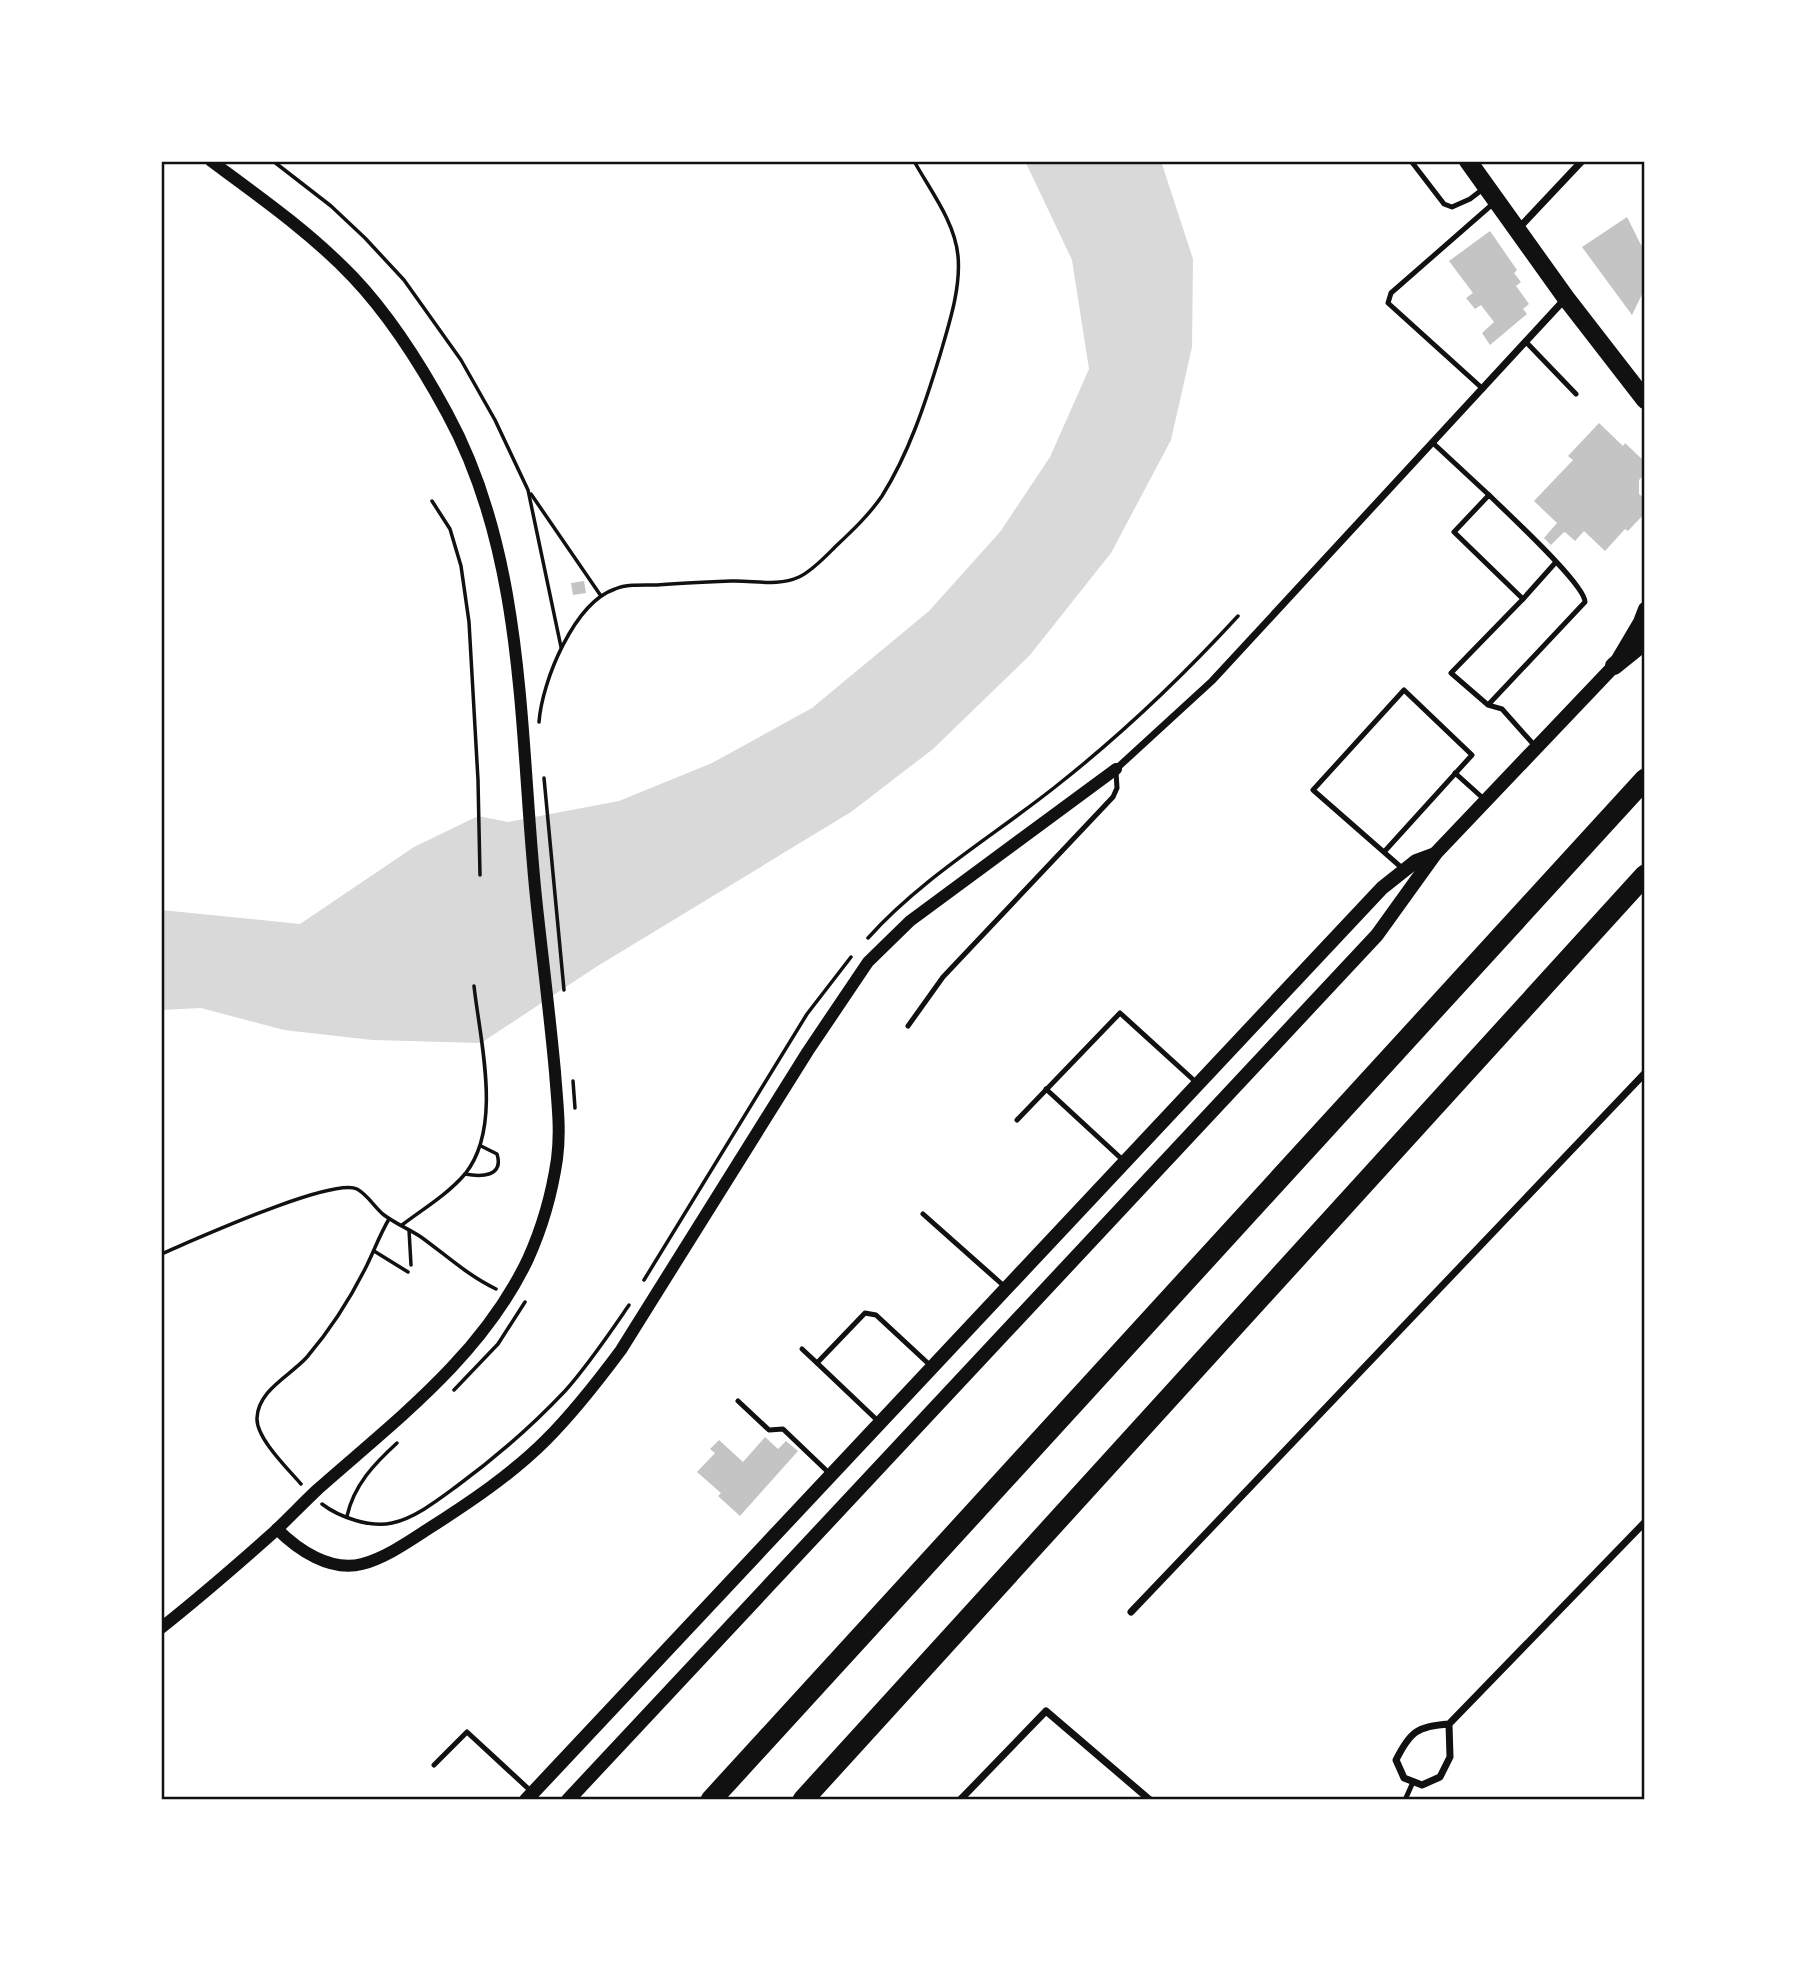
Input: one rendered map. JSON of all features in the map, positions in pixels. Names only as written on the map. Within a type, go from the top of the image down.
[{"type":"highway","points":[[1605,822],[1645,768]]},
{"type":"highway","points":[[711,1800],[1645,779]]},
{"type":"highway","points":[[803,1800],[1645,875]]},
{"type":"main road","points":[[1468,161],[1566,298],[1645,400]]},
{"type":"main road","points":[[1614,666],[1645,609]]},
{"type":"main road","points":[[569,1800],[1377,935],[1436,853],[1535,746],[1614,666],[1645,641]]},
{"type":"main road","points":[[529,1796],[1382,888],[1416,862],[1436,853]]},
{"type":"street","points":[[161,1628],[277,1529],[458,1362],[484,1332],[509,1295],[529,1257],[547,1208],[557,1156],[558,1115],[530,845],[512,628],[499,550],[479,486],[448,415],[385,315],[352,276],[308,235],[211,161]]},
{"type":"street","points":[[1517,229],[1582,161]]},
{"type":"street","points":[[277,1529],[313,1557],[335,1564],[361,1564],[400,1547],[456,1511],[546,1441],[621,1350],[808,1051],[868,962],[910,921],[1116,769],[1212,681],[1566,298]]},
{"type":"street","points":[[1131,1612],[1645,1073]]},
{"type":"street","points":[[1449,1724],[1450,1757],[1440,1777],[1422,1784],[1404,1779],[1396,1760],[1407,1737],[1426,1726],[1449,1724],[1645,1522]]},
{"type":"street","points":[[960,1800],[1046,1711],[1150,1800]]},
{"type":"lane","points":[[1411,161],[1444,204],[1452,207],[1491,194]]},
{"type":"lane","points":[[1483,389],[1388,303],[1391,293],[1491,194]]},
{"type":"lane","points":[[1525,342],[1576,394]]},
{"type":"lane","points":[[1433,443],[1489,495],[1585,595],[1585,602],[1488,705]]},
{"type":"lane","points":[[1489,495],[1454,532],[1523,599]]},
{"type":"lane","points":[[1535,746],[1502,709],[1488,705],[1451,673],[1556,562]]},
{"type":"lane","points":[[1384,852],[1472,755],[1404,690],[1313,790],[1384,852],[1405,870]]},
{"type":"lane","points":[[908,1026],[943,977],[1113,797],[1117,788],[1116,769]]},
{"type":"lane","points":[[1455,773],[1485,800]]},
{"type":"lane","points":[[1017,1120],[1120,1013],[1198,1084]]},
{"type":"lane","points":[[1046,1090],[1125,1162]]},
{"type":"lane","points":[[923,1214],[1006,1289]]},
{"type":"lane","points":[[817,1363],[865,1314],[876,1315],[932,1367]]},
{"type":"lane","points":[[802,1349],[880,1423]]},
{"type":"lane","points":[[738,1401],[769,1430],[783,1429],[831,1475]]},
{"type":"lane","points":[[434,1765],[467,1732],[529,1796]]},
{"type":"lane","points":[[1405,1800],[1413,1782]]},
{"type":"path","points":[[273,161],[331,206],[404,280],[479,390],[528,490],[601,596]]},
{"type":"path","points":[[540,730],[542,698],[561,647],[577,623],[601,596],[616,588],[733,581],[780,583],[800,576],[826,556],[881,498],[905,455],[926,401],[956,291],[958,258],[954,234],[914,161]]},
{"type":"path","points":[[528,490],[561,647]]},
{"type":"path","points":[[432,502],[450,529],[461,566],[469,622],[478,780],[480,875]]},
{"type":"path","points":[[543,766],[564,995]]},
{"type":"path","points":[[402,1225],[465,1174],[481,1145],[487,1103],[474,986]]},
{"type":"path","points":[[465,1174],[489,1176],[496,1169],[499,1160],[497,1154],[481,1145]]},
{"type":"path","points":[[161,1254],[240,1221],[346,1186],[358,1189],[389,1219],[410,1230],[473,1278],[498,1290]]},
{"type":"path","points":[[301,1483],[270,1448],[259,1429],[259,1407],[275,1385],[303,1361],[317,1344],[354,1288],[389,1219]]},
{"type":"path","points":[[410,1230],[411,1265]]},
{"type":"path","points":[[374,1251],[408,1272]]},
{"type":"shaded area","points":[[1025,161],[1161,161],[1193,259],[1192,347],[1171,440],[1111,553],[1030,655],[933,749],[851,812],[596,967],[481,1043],[372,1040],[284,1030],[201,1008],[161,1010],[161,910],[300,924],[414,847],[478,816],[508,822],[619,801],[712,763],[812,708],[929,611],[1000,532],[1050,457],[1089,369],[1072,260]]},
{"type":"building","points":[[1627,217],[1641,245],[1645,247],[1645,288],[1632,315],[1582,247]]},
{"type":"building","points":[[1490,231],[1517,270],[1514,273],[1521,282],[1516,286],[1529,304],[1523,309],[1527,314],[1490,345],[1482,333],[1494,322],[1481,305],[1475,309],[1466,298],[1473,293],[1449,261]]},
{"type":"building","points":[[1599,423],[1645,462],[1645,474],[1639,480],[1639,494],[1645,499],[1645,513],[1628,531],[1625,529],[1605,551],[1584,531],[1575,541],[1565,532],[1551,545],[1544,538],[1557,523],[1534,501],[1573,460],[1568,456]]},
{"type":"building","points":[[584,581],[586,593],[573,595],[571,583]]},
{"type":"building","points":[[765,1437],[778,1449],[786,1441],[798,1451],[740,1516],[718,1496],[721,1493],[697,1472],[715,1453],[710,1449],[719,1440],[743,1462]]}]
